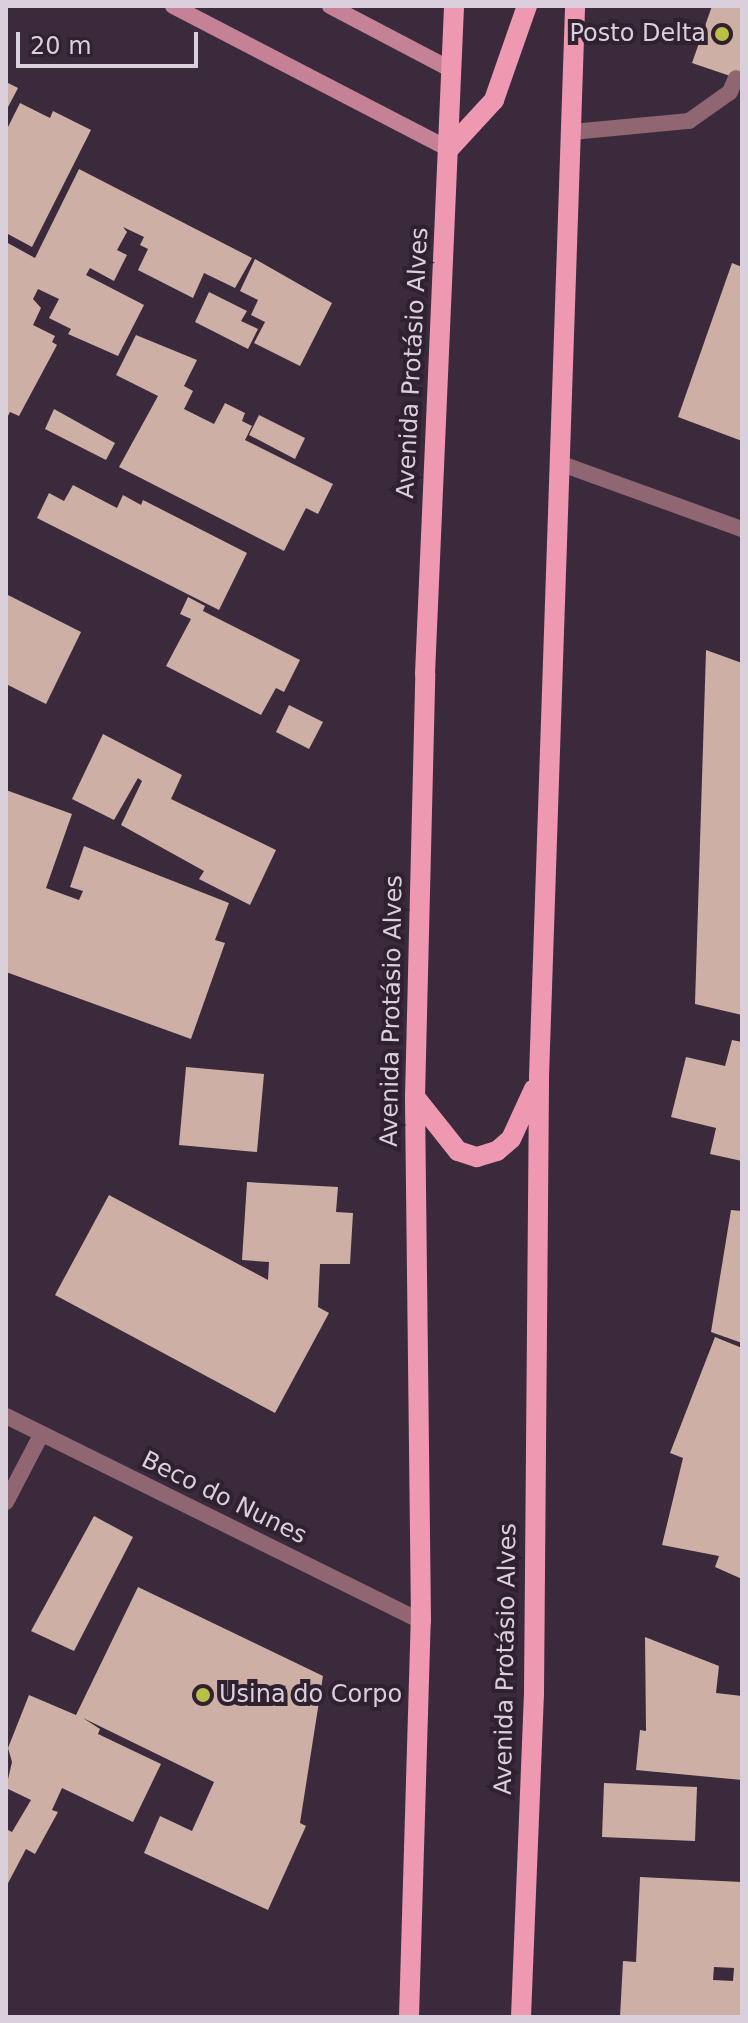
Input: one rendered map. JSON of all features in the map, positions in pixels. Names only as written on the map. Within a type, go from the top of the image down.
[{"type":"main road","name":"Avenida Protásio Alves","points":[[409,2017],[421,1621],[415,1097],[425,674],[454,6]]},
{"type":"main road","points":[[449,149],[494,100],[527,6]]},
{"type":"main road","name":"Avenida Protásio Alves","points":[[521,2017],[534,1693],[539,1077],[575,6]]},
{"type":"main road","points":[[415,1097],[458,1151],[477,1157],[497,1151],[511,1139],[539,1077]]},
{"type":"street","points":[[173,6],[449,149]]},
{"type":"street","points":[[330,6],[452,70]]},
{"type":"street","points":[[572,132],[689,121],[730,92],[736,78]]},
{"type":"street","points":[[562,464],[742,529]]},
{"type":"street","name":"Beco do Nunes","points":[[6,1416],[421,1621]]},
{"type":"street","points":[[6,1502],[41,1435]]},
{"type":"building","name":"Posto Delta","points":[[712,6],[742,6],[742,80],[692,63]]},
{"type":"building","points":[[6,82],[18,88],[6,111]]},
{"type":"building","points":[[20,103],[50,118],[53,111],[91,130],[32,247],[6,233],[6,131]]},
{"type":"building","points":[[79,169],[252,258],[235,288],[204,273],[193,298],[138,270],[148,249],[140,245],[144,237],[123,227],[127,232],[117,250],[127,255],[114,281],[90,268],[86,275],[144,305],[118,356],[68,334],[71,329],[49,318],[59,299],[38,289],[33,299],[41,308],[33,325],[55,336],[52,342],[57,345],[19,416],[10,412],[6,420],[6,242],[35,258]]},
{"type":"building","points":[[255,259],[332,303],[300,366],[254,343],[265,322],[251,315],[258,300],[240,291]]},
{"type":"building","points":[[732,263],[742,267],[742,441],[678,417]]},
{"type":"building","points":[[209,292],[247,311],[241,321],[258,329],[248,349],[195,322]]},
{"type":"building","points":[[136,335],[197,360],[184,386],[193,391],[184,409],[214,424],[225,403],[245,413],[242,421],[252,426],[245,440],[333,484],[318,514],[306,508],[284,551],[119,467],[158,396],[116,375]]},
{"type":"building","points":[[54,409],[115,443],[106,460],[45,429]]},
{"type":"building","points":[[259,415],[305,438],[295,459],[249,435]]},
{"type":"building","points":[[73,485],[117,508],[123,495],[141,505],[143,500],[247,553],[219,610],[37,518],[49,493],[64,501]]},
{"type":"building","points":[[6,594],[81,632],[46,704],[6,684]]},
{"type":"building","points":[[188,597],[205,606],[203,611],[300,660],[284,692],[276,688],[261,715],[166,666],[191,619],[180,614]]},
{"type":"building","points":[[706,650],[742,663],[742,1015],[695,1004]]},
{"type":"building","points":[[289,705],[323,722],[309,749],[276,732]]},
{"type":"building","points":[[103,734],[182,775],[171,799],[276,850],[250,905],[199,879],[204,871],[121,825],[142,781],[138,778],[114,820],[72,799]]},
{"type":"building","points":[[6,790],[72,814],[46,888],[79,900],[83,891],[70,887],[84,846],[229,903],[215,940],[225,943],[191,1039],[6,972]]},
{"type":"building","points":[[732,1040],[742,1042],[742,1161],[710,1154],[716,1128],[671,1117],[686,1057],[725,1066]]},
{"type":"building","points":[[186,1067],[264,1074],[257,1152],[179,1145]]},
{"type":"building","points":[[247,1182],[338,1187],[336,1212],[353,1213],[350,1264],[320,1264],[318,1307],[329,1313],[275,1413],[55,1295],[109,1195],[268,1280],[269,1262],[242,1260]]},
{"type":"building","points":[[731,1210],[742,1211],[742,1343],[711,1332]]},
{"type":"building","points":[[715,1337],[742,1348],[742,1579],[715,1567],[719,1556],[662,1545],[683,1458],[670,1453]]},
{"type":"building","points":[[94,1516],[133,1537],[74,1651],[31,1631]]},
{"type":"building","points":[[138,1587],[323,1676],[300,1823],[306,1826],[268,1910],[144,1853],[160,1816],[192,1831],[214,1782],[83,1718],[100,1729],[98,1734],[161,1764],[133,1822],[62,1788],[52,1810],[58,1812],[35,1854],[26,1849],[6,1887],[6,1829],[12,1832],[31,1800],[6,1788],[12,1762],[8,1748],[29,1695],[76,1715]]},
{"type":"building","points":[[645,1637],[719,1666],[716,1693],[742,1696],[742,1780],[636,1770],[640,1730],[646,1731]]},
{"type":"building","points":[[604,1783],[697,1787],[695,1841],[602,1837]]},
{"type":"building","points":[[640,1877],[742,1882],[742,2017],[620,2017],[623,1961],[636,1962]],"holes":[[[714,1967],[734,1968],[733,1981],[713,1980]]]},
{"type":"place","name":"Posto Delta","points":[[722,34]]},
{"type":"place","name":"Usina do Corpo","points":[[203,1695]]}]
